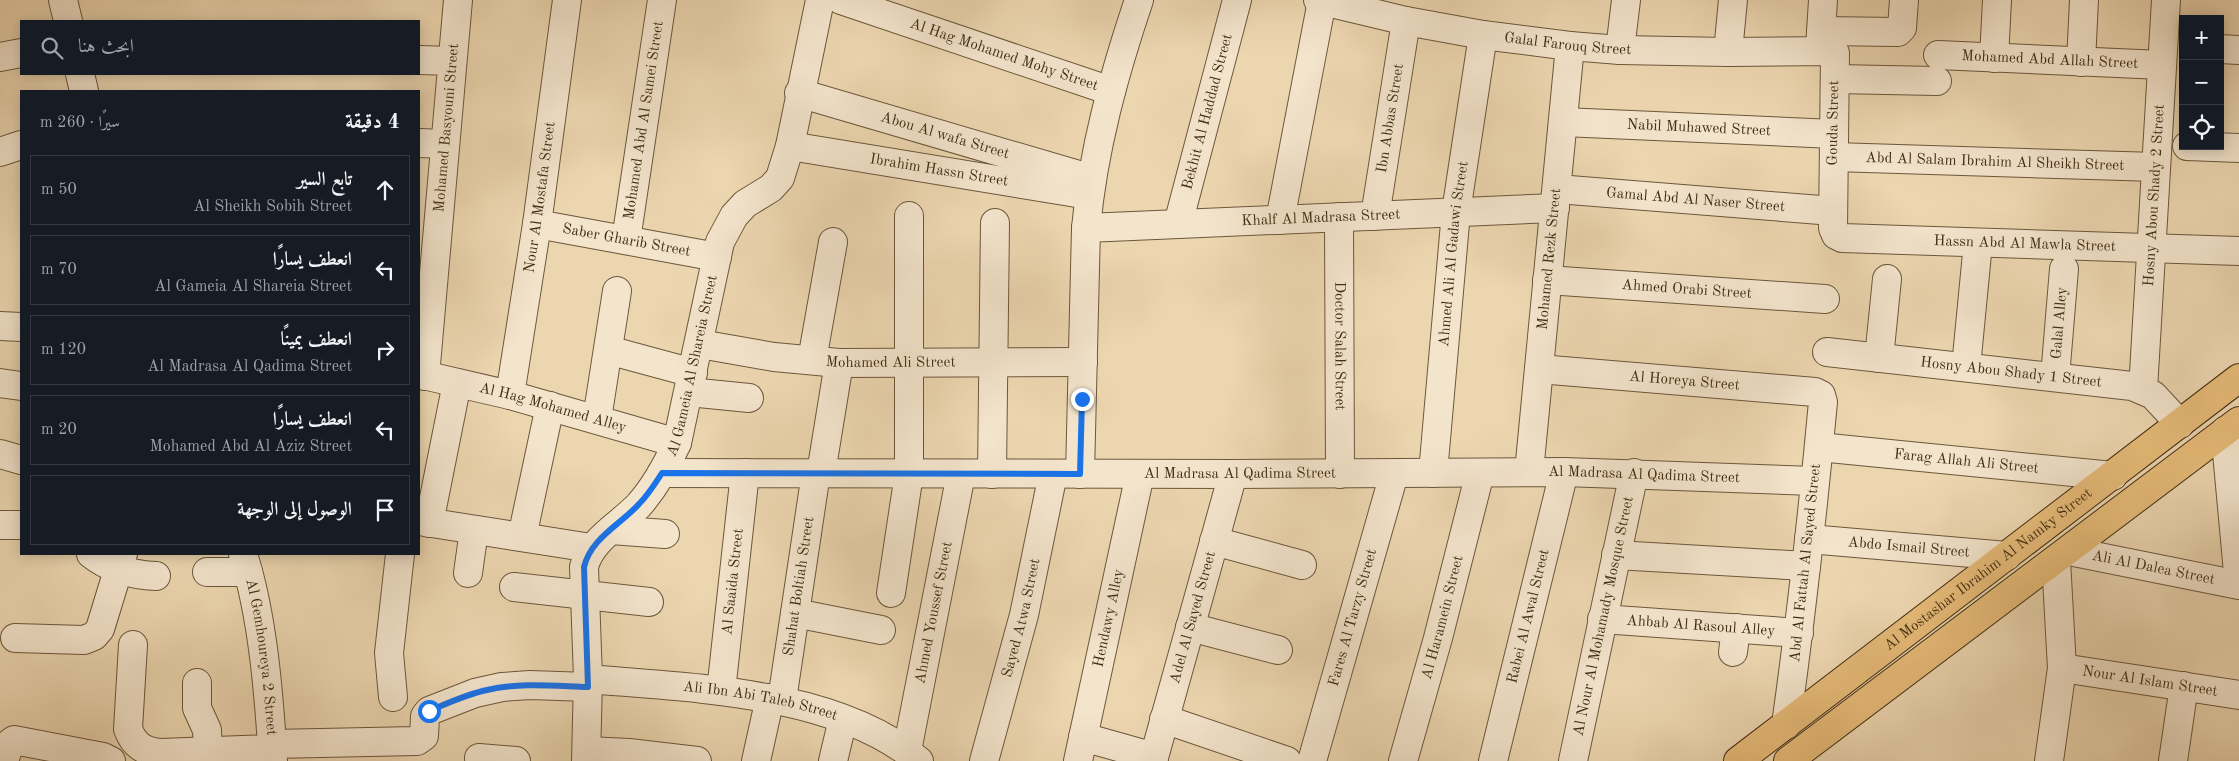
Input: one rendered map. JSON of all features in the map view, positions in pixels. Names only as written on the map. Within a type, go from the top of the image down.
[{"type":"main road","name":"Al Mostashar Ibrahim Al Namky Street","points":[[1738,761],[2239,378]]},
{"type":"main road","points":[[1788,761],[2232,426]]},
{"type":"street","points":[[63,0],[68,20]]},
{"type":"street","name":"Mohamed Basyouni Street","points":[[422,375],[432,144],[452,61],[458,0]]},
{"type":"street","name":"Nour Al Mostafa Street","points":[[510,395],[538,224],[567,0]]},
{"type":"street","name":"Mohamed Abd Al Samei Street","points":[[626,240],[662,0]]},
{"type":"street","name":"Al Gameia Al Shareia Street","points":[[591,548],[639,504],[662,473],[677,443],[700,344],[720,242],[734,216],[745,204],[771,188],[780,178],[790,146],[799,93],[820,0]]},
{"type":"street","name":"Al Hag Mohamed Mohy Street","points":[[841,0],[1111,90]]},
{"type":"street","points":[[1080,474],[1086,228],[1091,187],[1111,90],[1139,0]]},
{"type":"street","name":"Bekhit Al Haddad Street","points":[[1178,224],[1237,0]]},
{"type":"street","points":[[1620,50],[1626,0]]},
{"type":"street","points":[[1728,52],[1733,0]]},
{"type":"street","points":[[1823,0],[1820,41],[1898,32],[1903,26],[1904,0]]},
{"type":"street","points":[[1994,58],[1997,0]]},
{"type":"street","points":[[2081,62],[2084,0]]},
{"type":"street","name":"Hosny Abou Shady 2 Street","points":[[2143,390],[2151,248],[2165,153],[2169,53],[2166,0]]},
{"type":"street","points":[[1280,220],[1320,1]]},
{"type":"street","name":"Galal Farouq Street","points":[[1320,1],[1406,21],[1483,35],[1620,50],[1728,52],[1820,41]]},
{"type":"street","name":"Ibn Abbas Street","points":[[1375,216],[1406,21]]},
{"type":"street","name":"Ahmed Ali Al Gadawi Street","points":[[1433,473],[1456,212],[1483,35]]},
{"type":"street","name":"Gouda Street","points":[[1820,41],[1835,51],[1833,210]]},
{"type":"street","name":"Mohamed Rezk Street","points":[[1529,472],[1570,46]]},
{"type":"street","points":[[2224,49],[2239,50]]},
{"type":"street","name":"Mohamed Abd Allah Street","points":[[1835,79],[1938,68],[1994,58],[2081,62],[2169,53]]},
{"type":"street","points":[[0,57],[20,54]]},
{"type":"street","points":[[420,60],[452,61]]},
{"type":"street","points":[[80,75],[84,90]]},
{"type":"street","name":"Abou Al wafa Street","points":[[799,93],[1091,187]]},
{"type":"street","name":"Nabil Muhawed Street","points":[[1563,122],[1834,145]]},
{"type":"street","points":[[0,152],[20,145]]},
{"type":"street","name":"Abd Al Salam Ibrahim Al Sheikh Street","points":[[1834,145],[2165,153]]},
{"type":"street","name":"Ibrahim Hassn Street","points":[[790,146],[1091,187]]},
{"type":"street","points":[[2224,147],[2239,148]]},
{"type":"street","name":"Khalf Al Madrasa Street","points":[[1086,228],[1456,212],[1556,199]]},
{"type":"street","name":"Gamal Abd Al Naser Street","points":[[1556,199],[1833,210]]},
{"type":"street","name":"Hassn Abd Al Mawla Street","points":[[1833,210],[1834,232],[1842,238],[2239,251]]},
{"type":"street","points":[[891,593],[909,474],[909,216]]},
{"type":"street","name":"Doctor Salah Street","points":[[1339,217],[1340,474]]},
{"type":"street","points":[[992,474],[995,223]]},
{"type":"street","name":"Saber Gharib Street","points":[[538,224],[717,257]]},
{"type":"street","points":[[812,360],[833,242]]},
{"type":"street","points":[[1966,367],[1978,243]]},
{"type":"street","name":"Galal Alley","points":[[2055,378],[2064,269]]},
{"type":"street","points":[[1879,358],[1886,279]]},
{"type":"street","name":"Ahmed Orabi Street","points":[[1547,280],[1826,299]]},
{"type":"street","points":[[596,419],[617,291]]},
{"type":"street","points":[[0,326],[20,327]]},
{"type":"street","name":"Mohamed Ali Street","points":[[700,344],[737,351],[840,363],[1084,362]]},
{"type":"street","points":[[608,350],[691,383],[749,398]]},
{"type":"street","name":"Hosny Abou Shady 1 Street","points":[[1827,352],[2132,386],[2153,395],[2180,424]]},
{"type":"street","name":"Shahat Boltiah Street","points":[[756,761],[776,699],[795,613],[818,473],[840,363]]},
{"type":"street","name":"Al Horeya Street","points":[[1539,369],[1815,392],[1821,395],[1824,402]]},
{"type":"street","name":"Al Hag Mohamed Alley","points":[[422,375],[510,395],[677,443]]},
{"type":"street","points":[[0,382],[20,386]]},
{"type":"street","points":[[457,383],[424,522],[591,548],[584,567],[588,683],[586,756],[698,761]]},
{"type":"street","name":"Abd Al Fattah Al Sayed Street","points":[[1786,725],[1799,633],[1824,402]]},
{"type":"street","points":[[522,538],[550,406]]},
{"type":"street","points":[[2232,426],[2239,584]]},
{"type":"street","name":"Farag Allah Ali Street","points":[[1819,447],[2113,476]]},
{"type":"street","points":[[0,454],[20,460]]},
{"type":"street","name":"Al Madrasa Al Qadima Street","points":[[662,473],[1394,474],[1564,472],[1634,473],[1815,481]]},
{"type":"street","name":"Rabei Al Awal Street","points":[[1493,761],[1564,472]]},
{"type":"street","name":"Al Saaida Street","points":[[721,691],[745,473]]},
{"type":"street","name":"Al Haramein Street","points":[[1403,761],[1438,638],[1480,473]]},
{"type":"street","name":"Al Nour Al Mohamady Mosque Street","points":[[1572,761],[1634,473]]},
{"type":"street","name":"Ahmed Youssef Street","points":[[913,756],[961,474]]},
{"type":"street","name":"Sayed Atwa Street","points":[[984,761],[1024,615],[1053,474]]},
{"type":"street","name":"Hendawy Alley","points":[[1080,749],[1140,474]]},
{"type":"street","name":"Adel Al Sayed Street","points":[[1153,759],[1233,474]]},
{"type":"street","name":"Fares Al Tarzy Street","points":[[1312,761],[1394,474]]},
{"type":"street","points":[[0,526],[20,525]]},
{"type":"street","points":[[470,574],[474,530]]},
{"type":"street","points":[[611,530],[665,534]]},
{"type":"street","name":"Abdo Ismail Street","points":[[1809,539],[2007,556]]},
{"type":"street","points":[[1214,541],[1302,565]]},
{"type":"street","points":[[92,555],[100,561],[120,562],[133,574],[156,576]]},
{"type":"street","points":[[393,697],[389,653],[400,555]]},
{"type":"street","points":[[1616,555],[1806,566]]},
{"type":"street","points":[[2049,761],[2062,668],[2062,555]]},
{"type":"street","name":"Ali Al Dalea Street","points":[[2062,555],[2239,584]]},
{"type":"street","points":[[15,638],[84,640],[94,636],[100,630],[120,562]]},
{"type":"street","points":[[207,572],[246,563]]},
{"type":"street","name":"Al Gemhoureya 2 Street","points":[[246,563],[261,644],[273,751]]},
{"type":"street","points":[[514,587],[649,602]]},
{"type":"street","points":[[795,613],[881,630]]},
{"type":"street","name":"Ahbab Al Rasoul Alley","points":[[1602,619],[1734,640],[1799,633]]},
{"type":"street","points":[[1190,627],[1278,650]]},
{"type":"street","points":[[133,645],[128,729],[132,739],[140,747],[150,752],[273,751]]},
{"type":"street","name":"Nour Al Islam Street","points":[[2062,668],[2239,695]]},
{"type":"street","points":[[197,683],[197,708],[207,730],[208,751]]},
{"type":"street","name":"Ali Ibn Abi Taleb Street","points":[[273,751],[417,740],[424,736],[425,716],[429,711],[475,693],[516,685],[588,683],[721,691],[776,699],[842,719],[913,756]]},
{"type":"street","points":[[2173,761],[2184,686]]},
{"type":"street","points":[[833,761],[842,719]]},
{"type":"street","points":[[1164,719],[1287,761]]},
{"type":"street","points":[[4,761],[10,743],[14,740],[20,740],[103,757],[110,761]]},
{"type":"street","points":[[1080,749],[1153,759]]},
{"type":"street","points":[[479,758],[516,761]]},
{"type":"route","points":[[429,711],[475,693],[502,687],[516,685],[588,687],[588,637],[584,567],[586,557],[591,548],[626,518],[639,504],[652,489],[662,473],[1080,474],[1082,399]]}]
